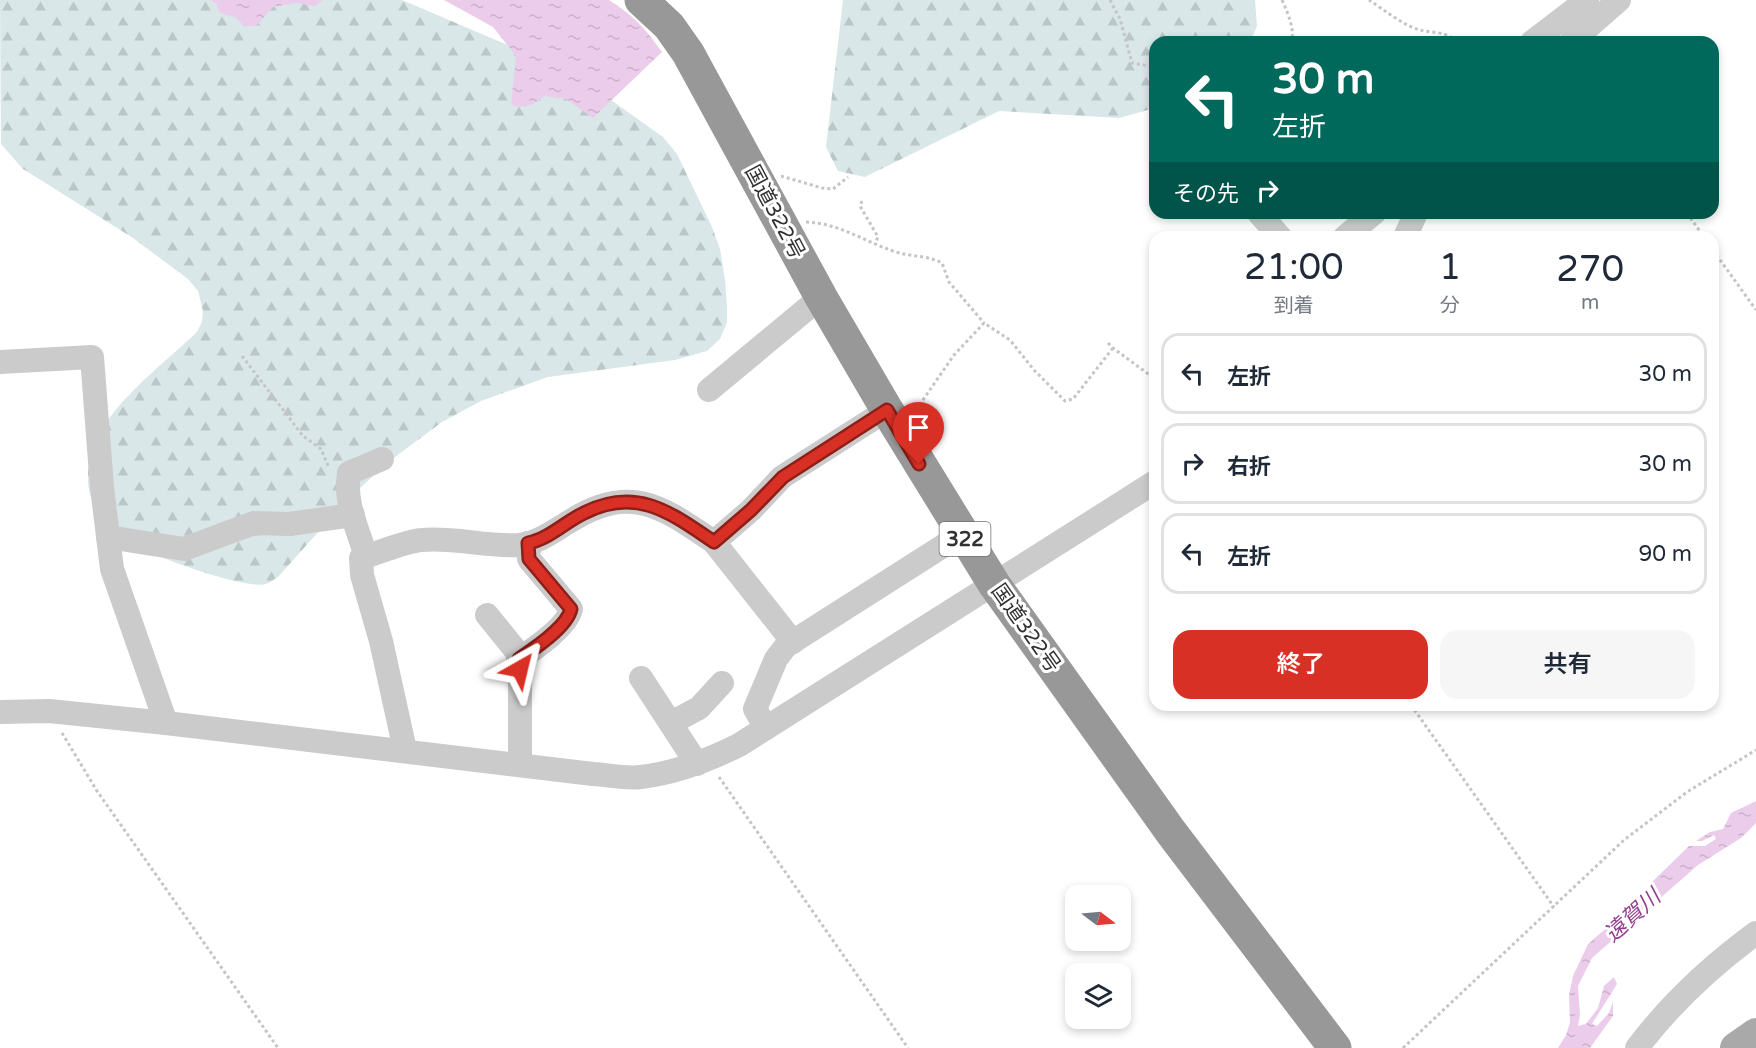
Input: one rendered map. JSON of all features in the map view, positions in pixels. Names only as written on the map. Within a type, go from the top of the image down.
[{"type":"highway","name":"国道322号","points":[[641,0],[669,26],[688,53],[821,297],[892,419],[994,584],[1171,832],[1335,1048]]},
{"type":"main road","points":[[1736,1048],[1756,1034]]},
{"type":"street","points":[[1540,36],[1587,0]]},
{"type":"street","points":[[1578,36],[1619,0]]},
{"type":"street","points":[[1264,219],[1275,231]]},
{"type":"street","points":[[1352,231],[1367,219]]},
{"type":"street","points":[[709,390],[821,297]]},
{"type":"street","points":[[0,362],[92,357],[112,569],[166,723]]},
{"type":"street","points":[[714,542],[751,510],[783,477],[892,419]]},
{"type":"street","points":[[366,557],[350,504],[349,473],[382,459]]},
{"type":"street","points":[[0,712],[49,711],[639,777],[673,771],[702,762],[739,745],[1149,486]]},
{"type":"street","points":[[405,750],[381,641],[362,575],[361,558],[421,539],[518,545],[538,541],[584,512],[619,502],[653,505],[672,514],[714,542],[793,642]]},
{"type":"street","points":[[108,537],[184,549],[254,524],[289,524],[350,504]]},
{"type":"street","points":[[766,728],[755,710],[776,659],[786,646],[962,534]]},
{"type":"street","points":[[519,659],[541,644],[569,616],[571,609],[529,559],[528,543]]},
{"type":"street","points":[[487,615],[517,652],[519,659],[520,765]]},
{"type":"street","points":[[641,678],[670,723],[702,762]]},
{"type":"street","points":[[670,723],[699,708],[722,683]]},
{"type":"street","points":[[1637,1048],[1690,987],[1728,953],[1756,933]]},
{"type":"path","points":[[1110,0],[1120,20],[1132,63],[1149,66]]},
{"type":"path","points":[[1282,0],[1290,17],[1293,36]]},
{"type":"path","points":[[1369,0],[1417,29],[1448,36]]},
{"type":"path","points":[[754,172],[761,170],[822,188],[833,189],[848,177]]},
{"type":"path","points":[[862,201],[860,207],[879,237],[875,244]]},
{"type":"path","points":[[784,229],[797,222],[821,222],[836,226],[898,253],[933,258],[942,263],[949,282],[984,323],[1010,340],[1034,370],[1065,401],[1073,399],[1113,348]]},
{"type":"path","points":[[1719,258],[1756,310]]},
{"type":"path","points":[[892,419],[907,422],[954,356],[984,323]]},
{"type":"path","points":[[1108,342],[1149,375]]},
{"type":"path","points":[[242,356],[303,436],[321,449],[339,493],[350,504]]},
{"type":"path","points":[[49,711],[97,791],[278,1048]]},
{"type":"path","points":[[1415,711],[1554,907]]},
{"type":"path","points":[[1403,1048],[1624,840],[1687,792],[1756,750]]},
{"type":"path","points":[[702,762],[908,1048]]},
{"type":"green space","points":[[0,0],[402,0],[515,48],[604,95],[663,137],[677,154],[720,249],[725,280],[727,322],[720,339],[707,351],[675,360],[548,377],[481,401],[442,422],[387,463],[345,502],[278,577],[268,583],[256,585],[221,577],[146,550],[127,538],[96,507],[88,486],[89,463],[94,444],[117,408],[149,375],[197,332],[202,322],[203,311],[198,291],[188,279],[133,238],[23,169],[1,144]]},
{"type":"green space","points":[[843,0],[1255,0],[1257,26],[1253,36],[1149,36],[1149,110],[1119,118],[999,111],[865,177],[838,171],[826,147]]},
{"type":"water","points":[[209,0],[323,0],[314,6],[296,3],[273,7],[256,26],[244,26],[235,17],[220,13],[216,3]]},
{"type":"water","points":[[444,0],[609,0],[638,23],[662,52],[593,118],[566,99],[544,96],[529,106],[511,105],[516,56],[493,27]]},
{"type":"water","name":"遠賀川","points":[[1756,801],[1756,823],[1741,838],[1698,865],[1592,958],[1578,986],[1580,1015],[1578,1026],[1586,1024],[1598,1008],[1604,986],[1614,977],[1617,984],[1592,1024],[1597,1026],[1609,1013],[1613,1002],[1613,1016],[1590,1048],[1558,1048],[1566,1035],[1570,1022],[1569,995],[1573,976],[1588,944],[1643,896],[1651,883],[1689,846],[1705,846],[1716,839],[1714,835],[1702,841],[1696,841],[1710,832],[1723,829],[1731,813]]},
{"type":"route","points":[[520,669],[519,659],[541,644],[569,616],[571,609],[529,559],[528,543],[538,541],[584,512],[619,502],[653,505],[672,514],[714,542],[751,510],[783,477],[887,410],[919,464]]}]
